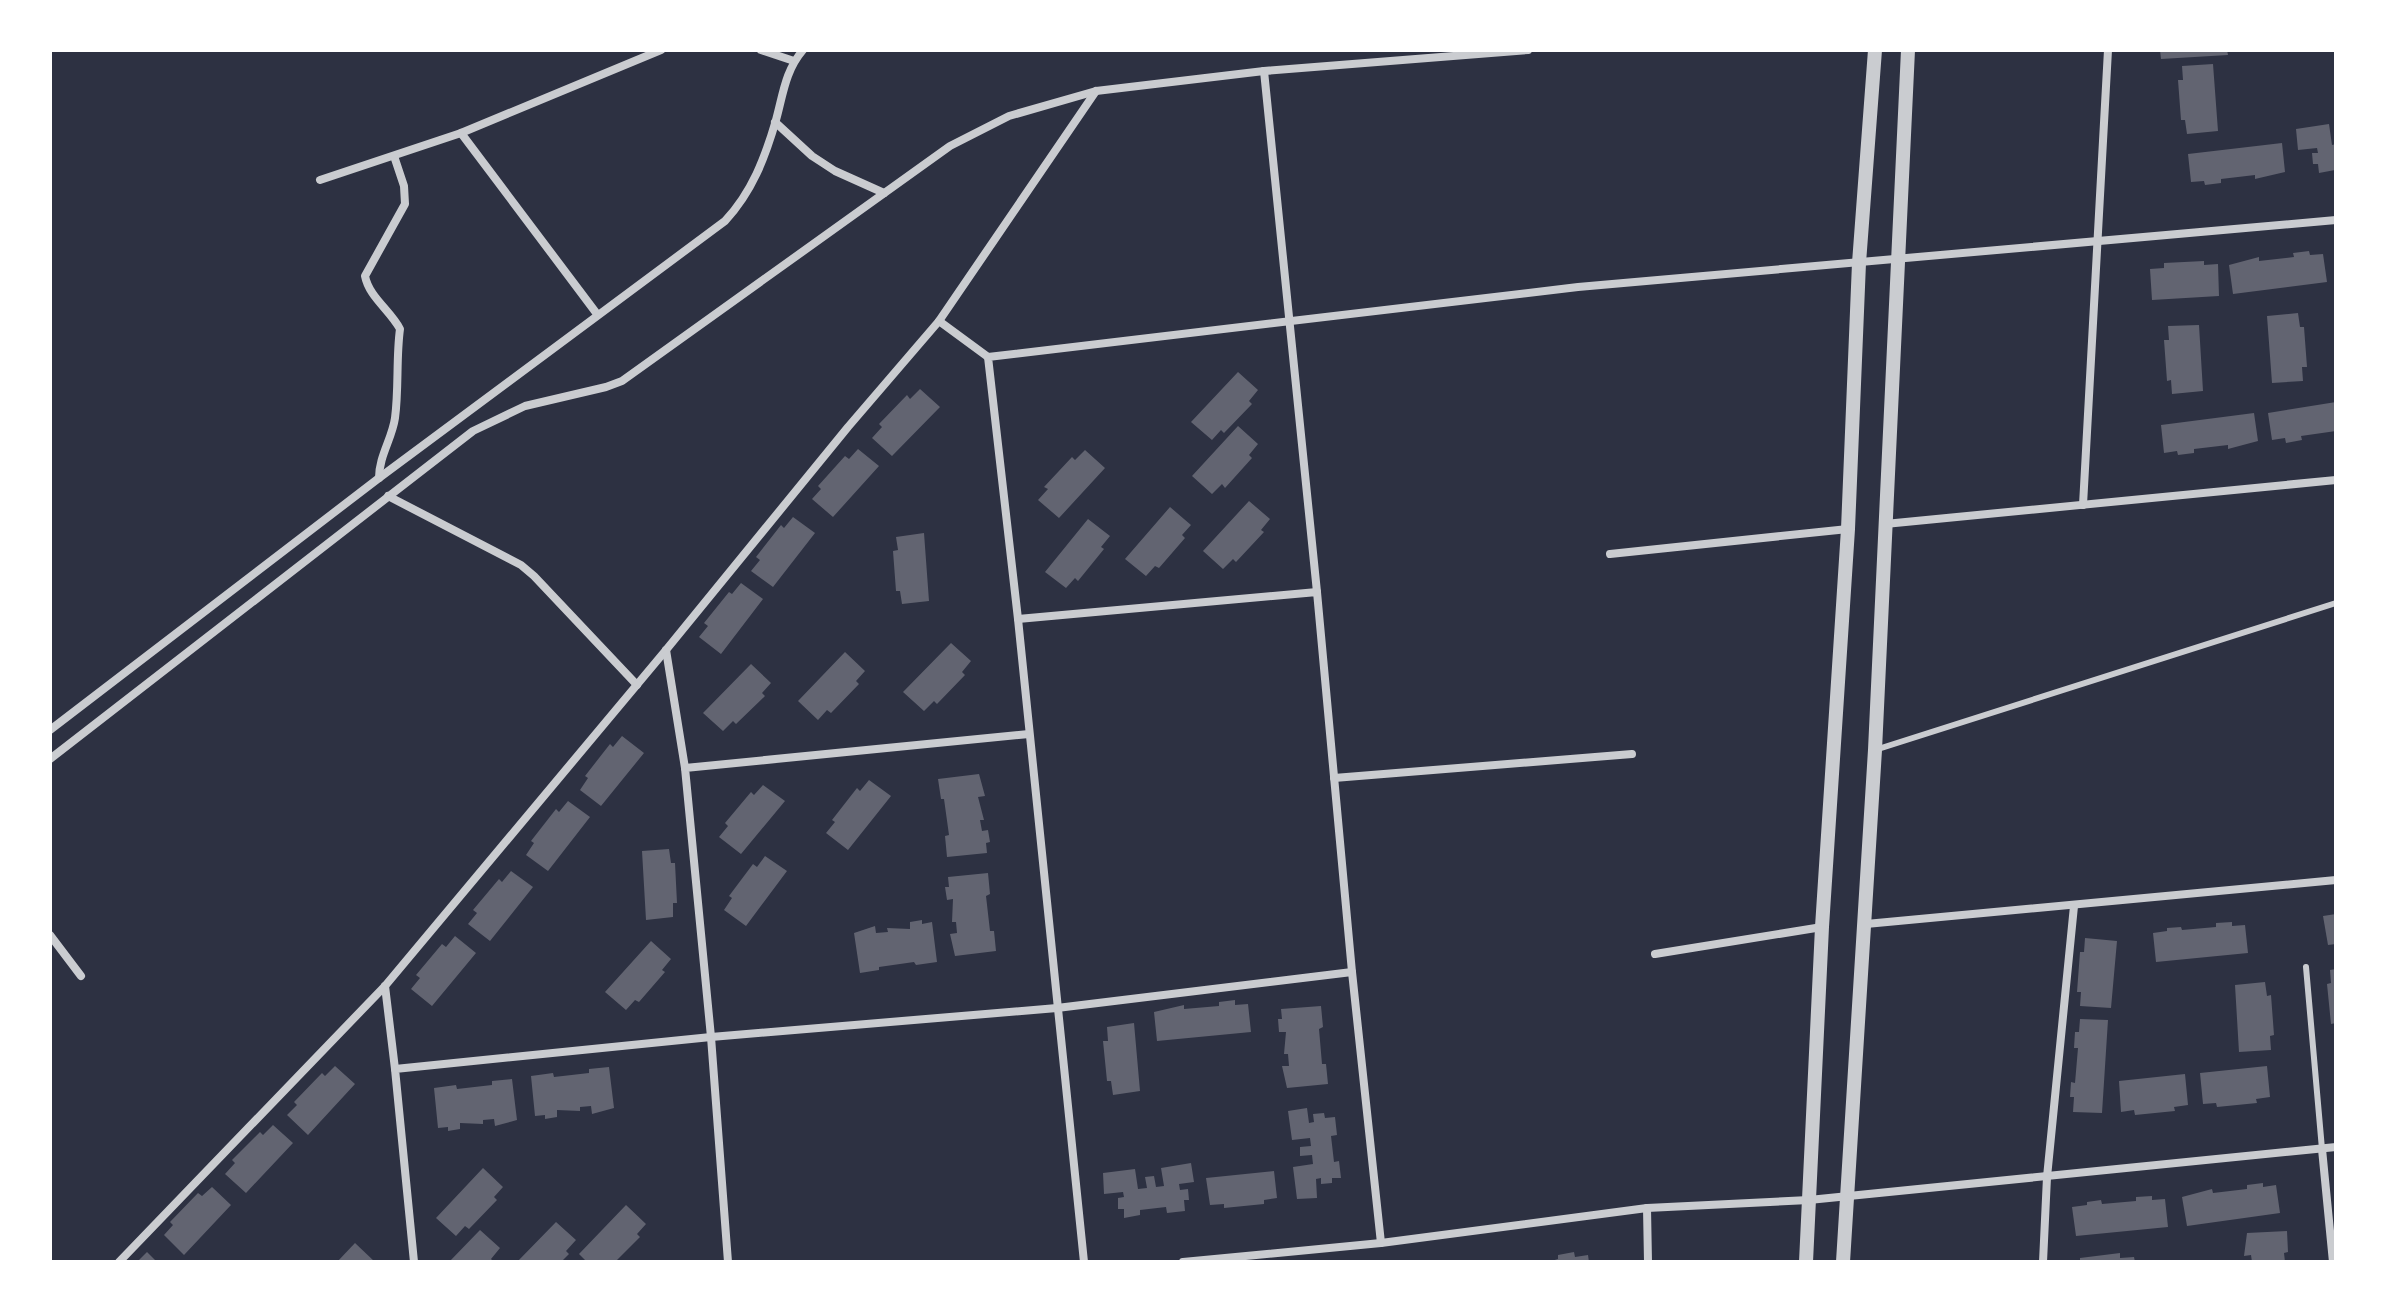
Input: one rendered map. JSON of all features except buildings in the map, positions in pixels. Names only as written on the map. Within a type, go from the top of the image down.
[{"type":"street","points":[[320,180],[461,133],[661,50]]},
{"type":"street","points":[[761,50],[794,61]]},
{"type":"street","points":[[50,730],[379,478],[725,221],[740,205],[755,179],[775,122],[785,80],[803,50]]},
{"type":"street","points":[[50,759],[473,431],[525,406],[622,381],[950,146],[1009,116],[1096,91],[1264,71],[1528,50]]},
{"type":"street","points":[[1806,1262],[1822,927],[1848,529],[1859,263],[1875,50]]},
{"type":"street","points":[[1843,1262],[1866,924],[1908,50]]},
{"type":"street","points":[[2083,505],[2108,50]]},
{"type":"street","points":[[1264,71],[1381,1243]]},
{"type":"street","points":[[119,1262],[385,986],[637,685],[939,321],[1096,91]]},
{"type":"street","points":[[775,122],[812,156],[835,171],[884,193]]},
{"type":"street","points":[[461,133],[597,314]]},
{"type":"street","points":[[379,478],[379,463],[396,413],[400,329],[394,316],[367,287],[365,276],[405,204],[404,186],[394,156]]},
{"type":"street","points":[[939,321],[988,357],[1578,287],[2336,220]]},
{"type":"street","points":[[988,357],[1084,1262]]},
{"type":"street","points":[[1884,524],[2336,480]]},
{"type":"street","points":[[388,496],[521,565],[637,685]]},
{"type":"street","points":[[1610,554],[1848,529]]},
{"type":"street","points":[[1018,619],[1317,592]]},
{"type":"street","points":[[666,650],[685,768],[711,1037],[728,1262]]},
{"type":"street","points":[[685,768],[1029,734]]},
{"type":"street","points":[[1334,778],[1632,754]]},
{"type":"street","points":[[1866,924],[2336,880]]},
{"type":"street","points":[[2043,1262],[2047,1177],[2074,906]]},
{"type":"street","points":[[1655,954],[1822,927]]},
{"type":"street","points":[[50,935],[81,976]]},
{"type":"street","points":[[395,1069],[711,1037],[1057,1008],[1352,972]]},
{"type":"street","points":[[385,986],[414,1262]]},
{"type":"street","points":[[1183,1262],[1381,1243],[1647,1208],[1809,1200],[2336,1147]]},
{"type":"street","points":[[2322,1149],[2333,1262]]},
{"type":"street","points":[[1647,1208],[1648,1262]]},
{"type":"lane","points":[[1875,750],[2336,603]]},
{"type":"lane","points":[[2306,967],[2322,1149]]}]
